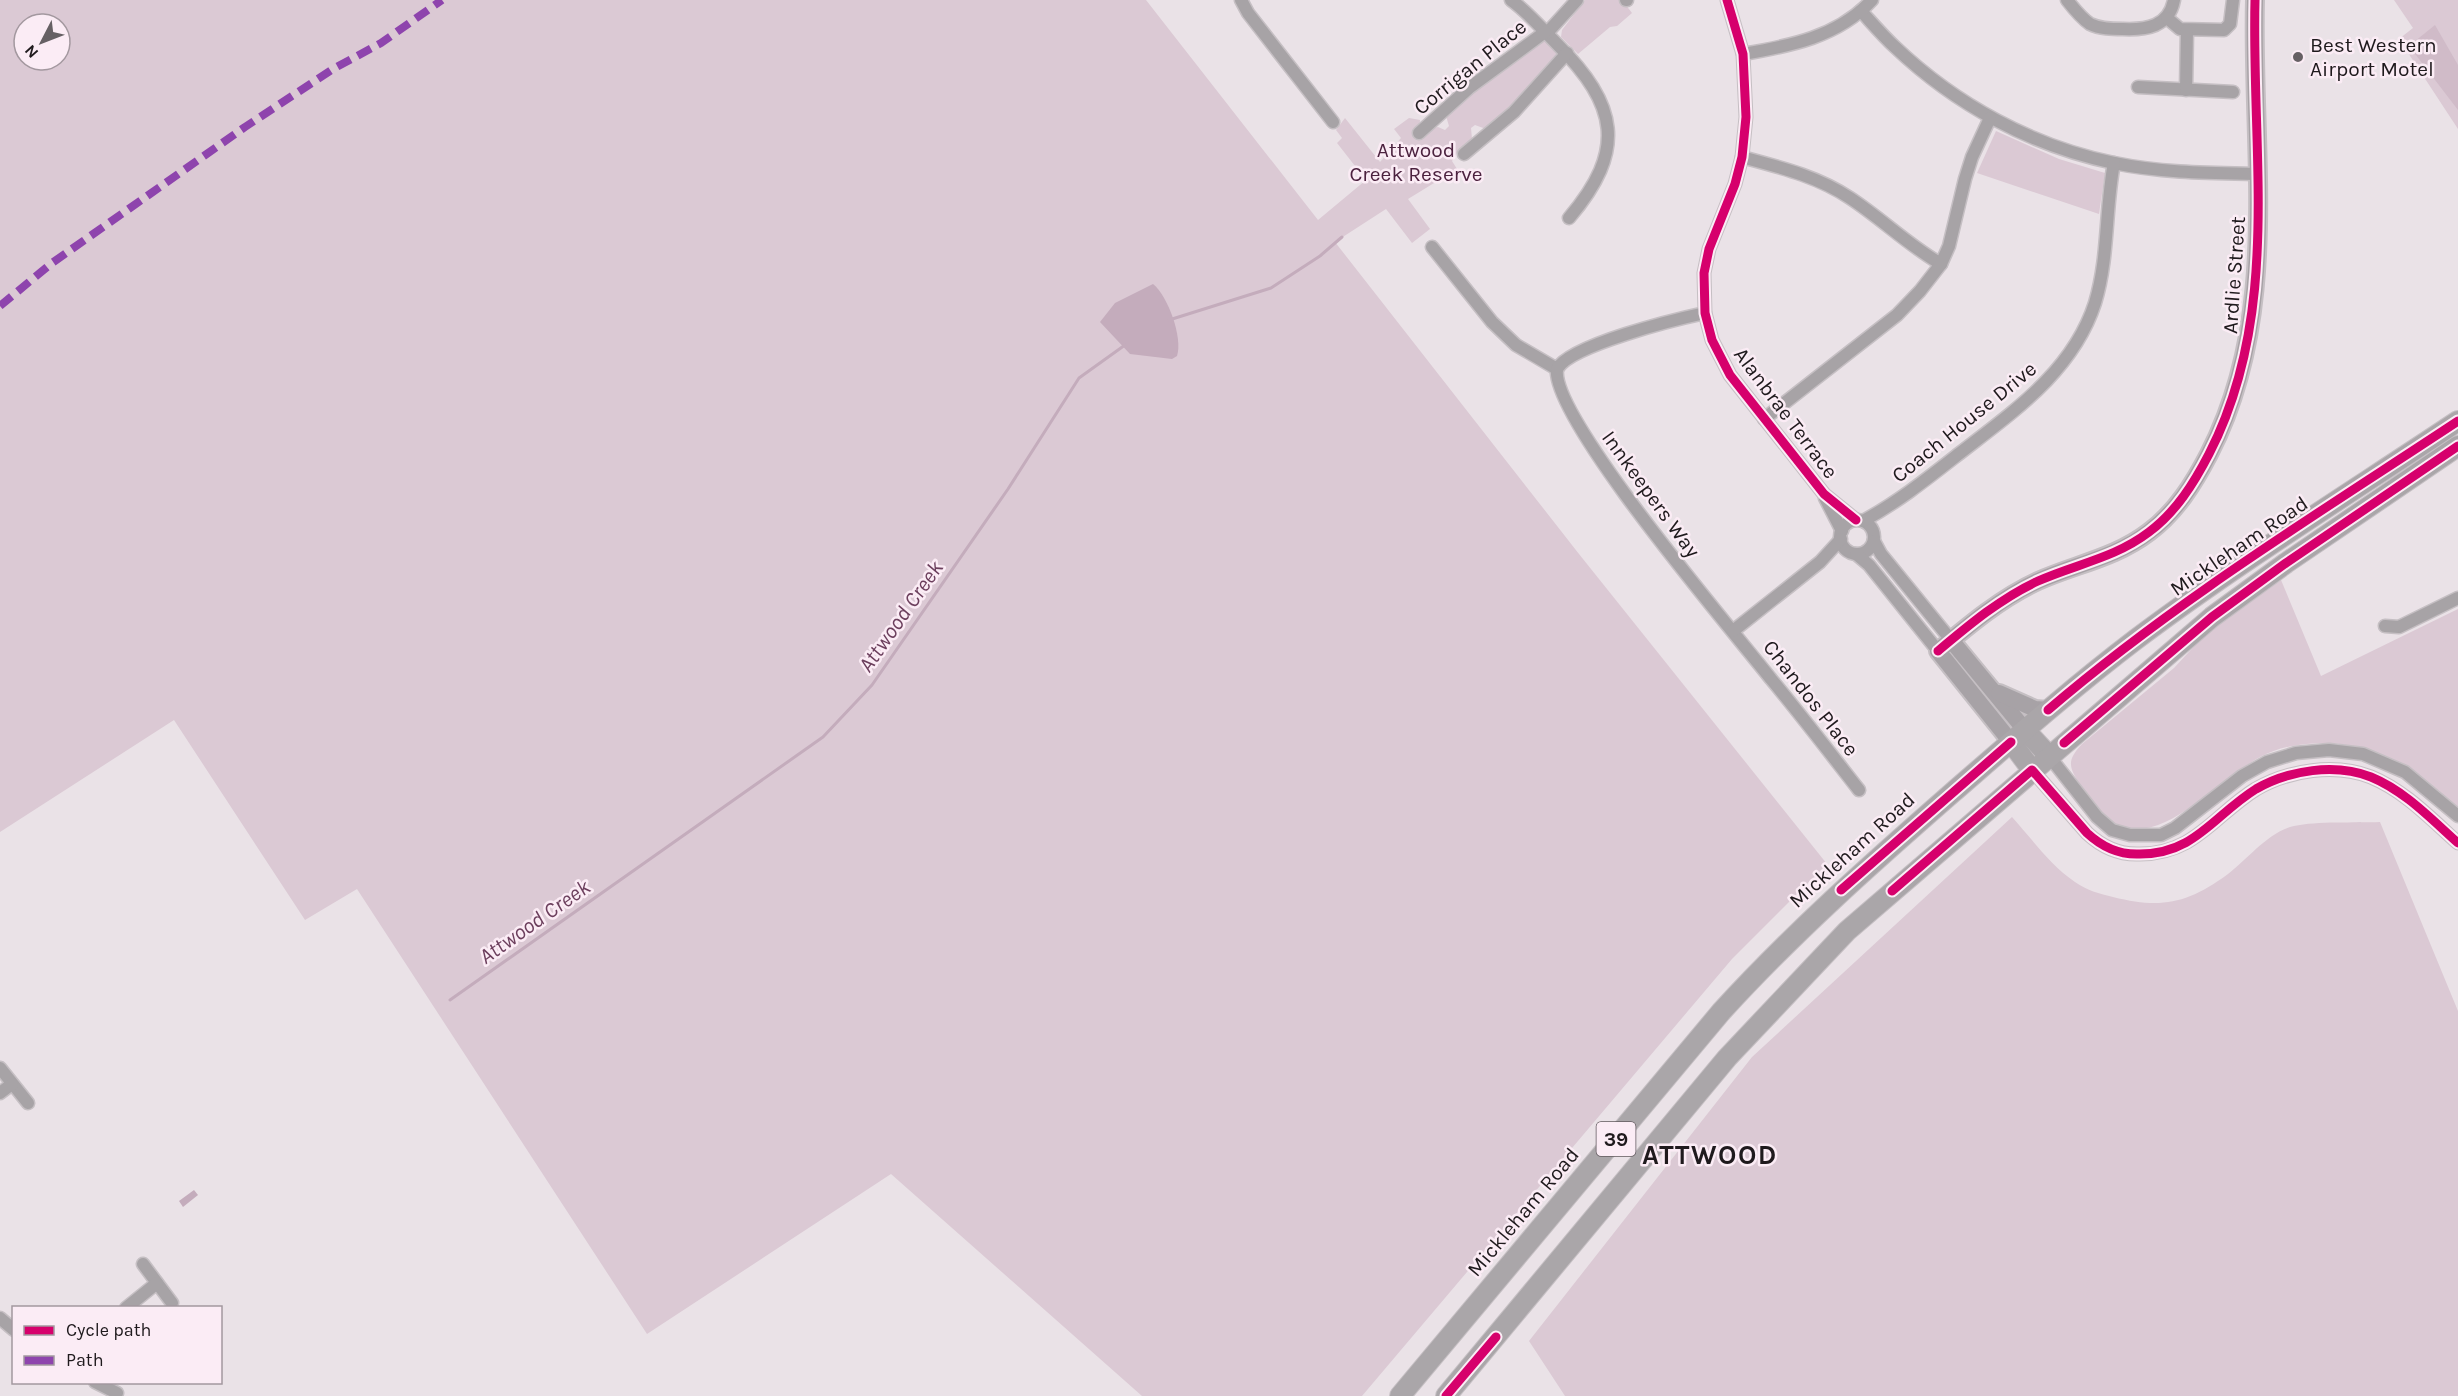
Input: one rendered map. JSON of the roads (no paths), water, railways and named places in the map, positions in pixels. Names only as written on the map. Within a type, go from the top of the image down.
[{"type":"main road","name":"Mickleham Road","points":[[1400,1396],[1744,987],[1841,890],[2048,710],[2136,639],[2458,420]]},
{"type":"main road","name":"Mickleham Road","points":[[1446,1396],[1759,1022],[1848,931],[2212,617],[2286,563],[2458,446]]},
{"type":"main road","points":[[2018,736],[2049,756]]},
{"type":"main road","points":[[2018,736],[2032,770]]},
{"type":"street","points":[[1241,0],[1248,13],[1333,122]]},
{"type":"street","points":[[1510,0],[1567,53],[1594,87],[1604,112],[1608,140],[1603,164],[1594,184],[1569,218]]},
{"type":"street","name":"Corrigan Place","points":[[1419,133],[1469,88],[1546,32],[1577,0]]},
{"type":"street","name":"Alanbrae Terrace","points":[[1727,0],[1743,54],[1746,117],[1742,157],[1726,208],[1709,249],[1704,273],[1705,313],[1720,359],[1764,419],[1824,494],[1859,521]]},
{"type":"street","points":[[1743,54],[1811,39],[1829,32],[1872,0]]},
{"type":"street","points":[[2067,0],[2083,19],[2092,25],[2103,28],[2145,30],[2158,25],[2166,18],[2174,0]]},
{"type":"street","points":[[2166,18],[2180,29],[2226,29],[2232,17],[2233,0]]},
{"type":"street","name":"Ardlie Street","points":[[1938,651],[2019,590],[2040,580],[2109,556],[2137,542],[2165,518],[2193,482],[2225,421],[2249,343],[2254,304],[2259,174],[2255,0]]},
{"type":"street","points":[[1861,10],[1894,46],[1948,91],[1990,118],[2054,145],[2114,163],[2187,172],[2259,174]]},
{"type":"street","points":[[2186,90],[2187,30]]},
{"type":"street","points":[[1464,154],[1514,112],[1567,53]]},
{"type":"street","points":[[2139,87],[2233,92]]},
{"type":"street","points":[[1764,419],[1896,315],[1920,291],[1941,264],[1954,228],[1972,157],[1990,118]]},
{"type":"street","points":[[1742,157],[1803,174],[1828,186],[1864,207],[1917,249],[1941,264]]},
{"type":"street","name":"Coach House Drive","points":[[1859,521],[1892,506],[2034,394],[2054,374],[2069,353],[2094,305],[2102,276],[2108,196],[2114,163]]},
{"type":"street","points":[[1432,247],[1492,322],[1516,345],[1557,369],[1563,362],[1642,328],[1705,313]]},
{"type":"street","name":"Innkeepers Way","points":[[1557,369],[1558,384],[1598,456],[1680,570],[1733,631]]},
{"type":"street","name":"Alanbrae Terrace","points":[[1824,494],[1841,535]]},
{"type":"street","name":"Coach House Drive","points":[[1873,536],[1892,506]]},
{"type":"street","points":[[1733,631],[1820,562],[1847,524],[1859,521],[1873,536],[1881,554],[1993,690],[2018,736]]},
{"type":"street","points":[[1841,535],[1852,553],[1869,565],[1938,651],[2018,736]]},
{"type":"street","points":[[1820,562],[1867,551],[1873,536]]},
{"type":"street","points":[[2385,626],[2398,627],[2458,598]]},
{"type":"street","name":"Chandos Place","points":[[1733,631],[1858,790]]},
{"type":"street","points":[[1993,690],[2035,709],[2048,710]]},
{"type":"street","points":[[2049,756],[2097,817],[2112,830],[2130,835],[2161,835],[2175,828],[2242,776],[2267,762],[2296,753],[2329,750],[2363,754],[2405,772],[2458,816]]},
{"type":"street","points":[[2032,770],[2091,837],[2125,855],[2159,854],[2186,845],[2256,789],[2280,778],[2310,770],[2340,770],[2369,776],[2414,804],[2458,843]]},
{"type":"street","points":[[0,1068],[28,1103]]},
{"type":"street","points":[[0,1093],[12,1084]]},
{"type":"street","points":[[143,1264],[172,1303]]},
{"type":"street","points":[[128,1306],[157,1283]]},
{"type":"street","points":[[0,1318],[12,1328]]},
{"type":"street","points":[[97,1384],[117,1394]]},
{"type":"waterway","name":"Attwood Creek","points":[[1169,320],[1271,288],[1320,256],[1342,237]]},
{"type":"waterway","name":"Attwood Creek","points":[[450,1000],[823,737],[872,685],[1008,489],[1079,378],[1125,345]]},
{"type":"place","name":"Best Western Airport Motel","points":[[2298,57]]},
{"type":"district","name":"ATTWOOD","points":[[1710,1155]]},
{"type":"park label","name":"Attwood Creek Reserve","points":[[1416,162]]}]
